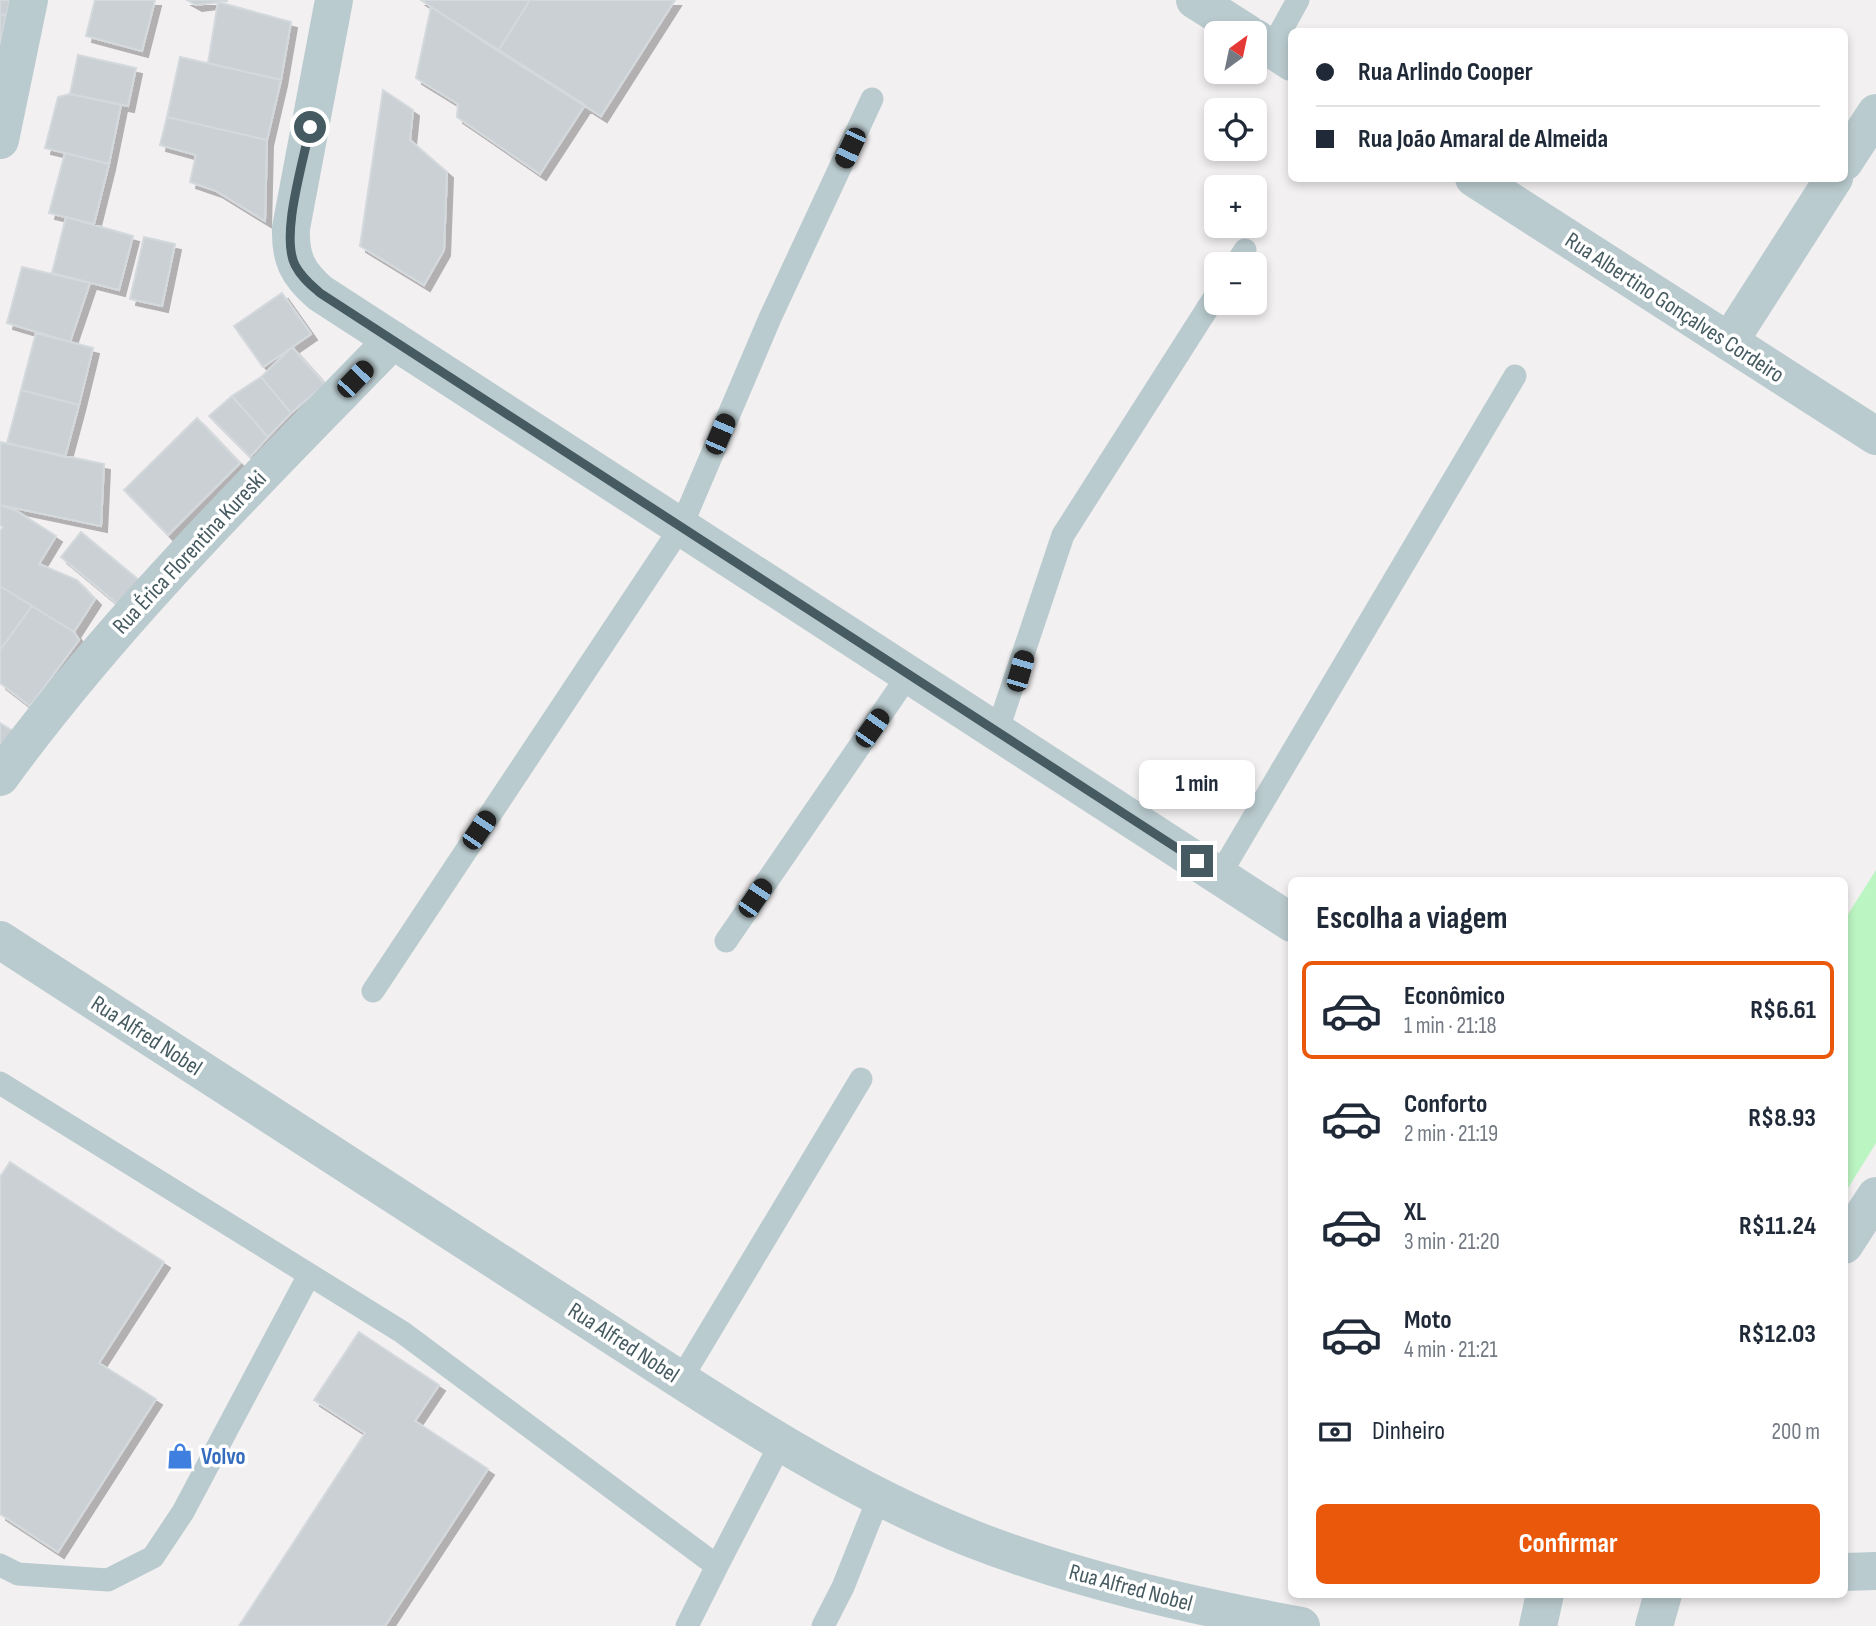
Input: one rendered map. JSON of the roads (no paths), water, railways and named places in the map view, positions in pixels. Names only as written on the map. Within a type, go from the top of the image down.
[{"type":"street","points":[[0,140],[29,0]]},
{"type":"street","points":[[334,0],[291,228],[294,264],[305,280],[320,293],[1288,920]]},
{"type":"street","points":[[1195,0],[1228,21]]},
{"type":"street","points":[[1848,156],[1876,113]]},
{"type":"street","name":"Rua Albertino Gonçalves Cordeiro","points":[[1480,182],[1876,436]]},
{"type":"street","points":[[1729,342],[1831,182]]},
{"type":"street","name":"Rua Érica Florentina Kureski","points":[[0,777],[82,671],[164,575],[393,340]]},
{"type":"street","name":"Rua Alfred Nobel","points":[[0,940],[681,1379],[879,1497],[970,1537],[1052,1567],[1135,1591],[1301,1626]]},
{"type":"street","points":[[1848,1239],[1876,1196]]},
{"type":"street","points":[[1848,1572],[1876,1572]]},
{"type":"street","points":[[1538,1626],[1544,1598]]},
{"type":"street","points":[[1654,1626],[1661,1598]]},
{"type":"lane","points":[[1267,44],[1298,0]]},
{"type":"lane","points":[[373,990],[681,527],[770,318],[872,99]]},
{"type":"lane","points":[[997,732],[1063,534],[1204,314]]},
{"type":"lane","points":[[1219,876],[1515,376]]},
{"type":"lane","points":[[726,941],[909,674]]},
{"type":"lane","points":[[681,1379],[860,1079]]},
{"type":"lane","points":[[0,1083],[402,1332],[717,1566]]},
{"type":"lane","points":[[0,1565],[18,1574],[108,1580],[153,1557],[183,1512],[309,1275]]},
{"type":"lane","points":[[687,1626],[782,1441]]},
{"type":"lane","points":[[823,1626],[843,1587],[879,1497]]},
{"type":"place","name":"Volvo","points":[[180,1456]]}]
